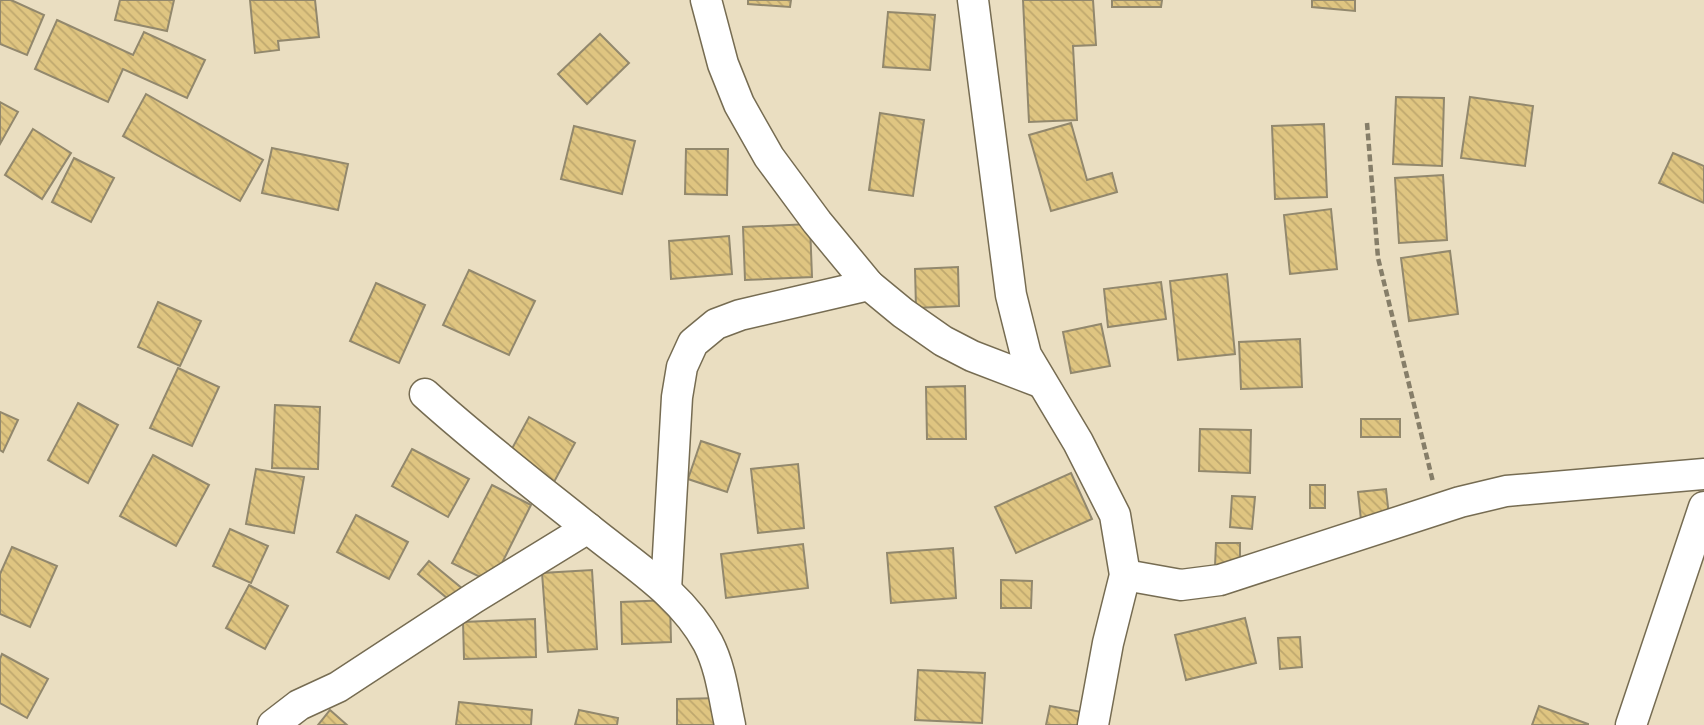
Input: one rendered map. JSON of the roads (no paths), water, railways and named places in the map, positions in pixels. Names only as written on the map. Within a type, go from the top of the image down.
[{"type":"street","points":[[706,0],[723,64],[745,115],[769,157],[817,222],[869,285],[943,341],[972,356],[1040,382]]},
{"type":"street","points":[[973,0],[1011,295],[1026,355],[1078,442],[1115,515],[1125,575],[1108,643],[1093,725]]},
{"type":"street","points":[[666,590],[677,397],[682,367],[693,343],[716,324],[740,314],[869,285]]},
{"type":"street","points":[[425,394],[475,439],[666,590],[693,620],[708,645],[720,677],[730,725]]},
{"type":"street","points":[[1125,575],[1181,585],[1220,580],[1439,509],[1506,491],[1704,474]]},
{"type":"street","points":[[1631,725],[1693,572],[1704,507]]},
{"type":"street","points":[[272,725],[299,705],[338,687],[474,598],[588,528]]}]
